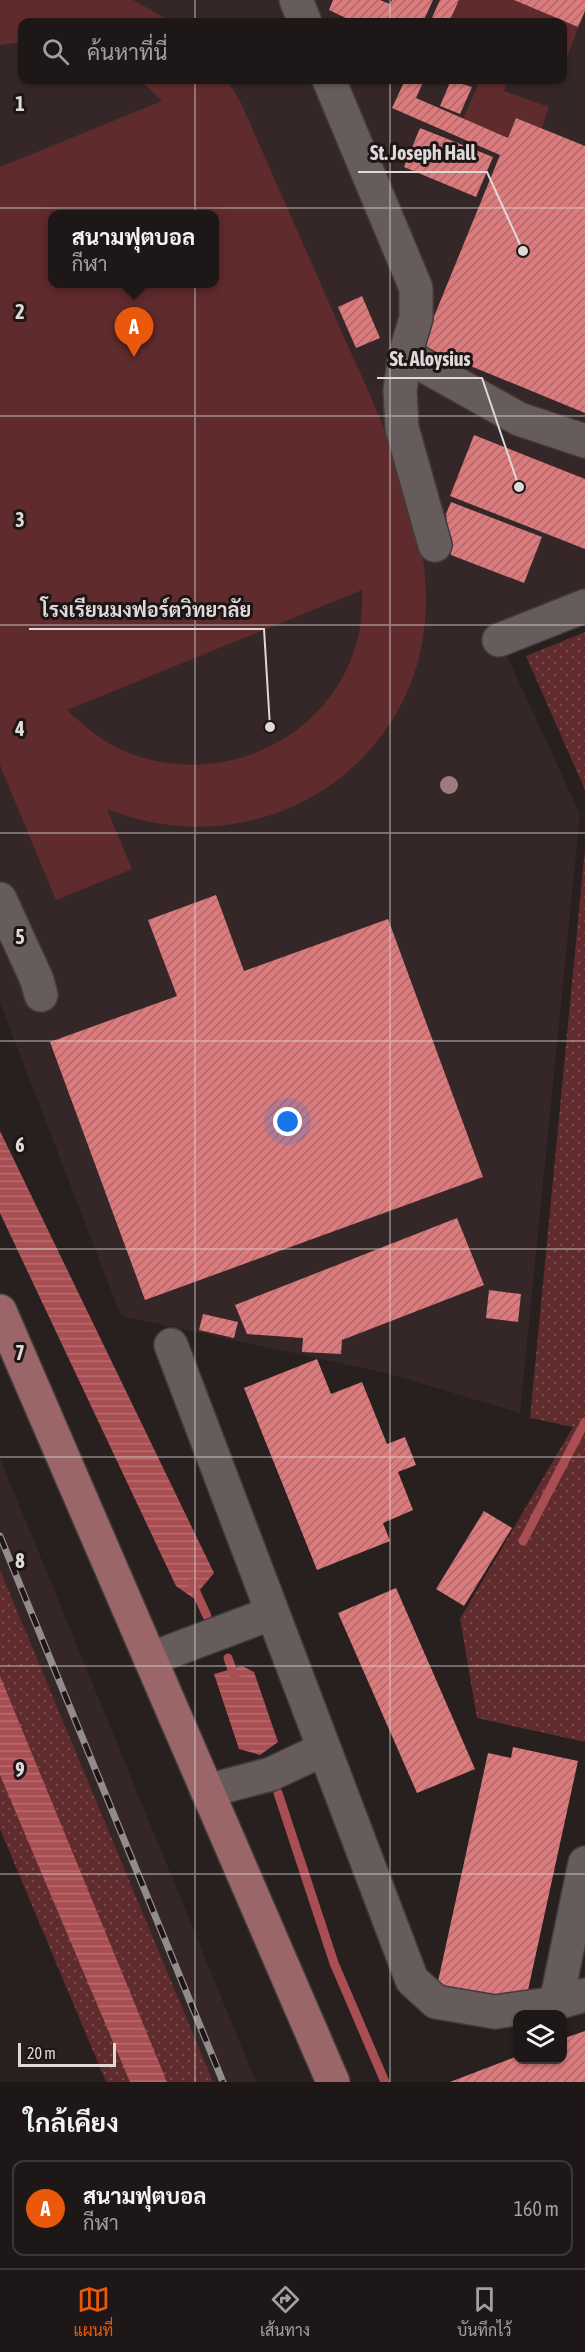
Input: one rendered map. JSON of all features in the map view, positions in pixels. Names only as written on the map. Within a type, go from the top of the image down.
[{"type":"main road","points":[[0,1311],[333,2082]]},
{"type":"lane","points":[[296,0],[303,18]]},
{"type":"lane","points":[[331,84],[416,288],[416,318],[405,355],[400,390],[402,428],[435,545]]},
{"type":"lane","points":[[405,355],[519,419],[585,441]]},
{"type":"lane","points":[[499,640],[585,606]]},
{"type":"lane","points":[[0,899],[37,980],[41,995]]},
{"type":"lane","points":[[171,1345],[412,1980],[436,2002],[495,2012],[570,1999],[585,1863]]},
{"type":"lane","points":[[150,1659],[272,1613]]},
{"type":"lane","points":[[207,1791],[271,1774],[324,1749]]},
{"type":"shaded area","points":[[0,0],[585,0],[585,593],[495,630],[580,814],[520,1413],[386,1373],[121,1316],[0,1003]]},
{"type":"shaded area","points":[[0,0],[133,0],[165,18],[18,18],[18,43],[0,45]]},
{"type":"shaded area","points":[[459,0],[514,0],[557,18],[451,18]]},
{"type":"shaded area","points":[[567,22],[578,27],[567,59]]},
{"type":"shaded area","points":[[144,84],[229,84],[240,101],[380,417],[413,511],[423,559],[426,607],[420,654],[403,701],[395,715],[378,740],[357,763],[320,792],[295,805],[243,822],[216,826],[161,824],[107,809],[132,869],[56,900],[0,765],[0,167],[162,101]],"holes":[[[362,590],[359,633],[345,672],[323,706],[293,732],[258,752],[218,763],[177,764],[134,755],[98,736],[67,710]]]},
{"type":"shaded area","points":[[476,84],[507,84],[504,91],[549,107],[542,128],[516,118],[508,138],[463,119],[478,85]]},
{"type":"shaded area","points":[[585,632],[585,790],[526,656]]},
{"type":"shaded area","points":[[585,848],[585,1742],[477,1718],[460,1619],[573,1427],[530,1418]]},
{"type":"shaded area","points":[[0,1131],[214,1573],[193,1598],[176,1586],[0,1213]]},
{"type":"shaded area","points":[[0,1458],[256,2082],[183,2082],[0,1616]]},
{"type":"shaded area","points":[[0,1570],[213,2082],[106,2082],[0,1829]]},
{"type":"shaded area","points":[[242,1666],[254,1672],[278,1742],[260,1755],[239,1749],[214,1674]]},
{"type":"shaded area","points":[[0,1676],[167,2082],[130,2082],[0,1775]]},
{"type":"building","points":[[333,0],[380,0],[390,4],[392,0],[433,0],[425,18],[346,18],[329,10]]},
{"type":"building","points":[[440,0],[459,0],[451,18],[432,18]]},
{"type":"building","points":[[514,0],[585,0],[585,11],[578,27],[567,22],[567,18],[557,18]]},
{"type":"building","points":[[403,84],[422,84],[416,98],[508,138],[516,118],[585,146],[585,413],[422,346],[500,155],[392,108]]},
{"type":"building","points":[[449,84],[472,87],[460,114],[440,106]]},
{"type":"building","points":[[420,128],[493,157],[476,197],[404,167]]},
{"type":"building","points":[[362,296],[380,338],[356,348],[338,307]]},
{"type":"building","points":[[474,435],[585,479],[585,549],[450,496]]},
{"type":"building","points":[[451,502],[542,537],[524,583],[451,555],[446,514]]},
{"type":"building","points":[[216,895],[244,971],[388,919],[483,1177],[145,1300],[50,1042],[177,996],[148,920]]},
{"type":"building","points":[[457,1218],[484,1285],[342,1340],[341,1354],[302,1352],[303,1338],[247,1334],[235,1305]]},
{"type":"building","points":[[489,1290],[521,1294],[518,1322],[486,1318]]},
{"type":"building","points":[[203,1314],[238,1322],[234,1338],[199,1330]]},
{"type":"building","points":[[317,1359],[331,1394],[362,1382],[387,1444],[405,1437],[416,1465],[398,1472],[413,1510],[383,1523],[390,1541],[317,1570],[244,1388]]},
{"type":"building","points":[[484,1511],[512,1528],[464,1606],[436,1589]]},
{"type":"building","points":[[396,1588],[475,1769],[417,1793],[338,1613]]},
{"type":"building","points":[[513,1747],[578,1761],[525,2004],[437,1986],[488,1753],[511,1758]]},
{"type":"building","points":[[585,2031],[585,2082],[450,2082],[513,2058],[513,2064],[567,2064],[567,2037]]},
{"type":"waterway","points":[[523,1541],[585,1422]]},
{"type":"waterway","points":[[192,1583],[207,1616]]},
{"type":"waterway","points":[[228,1658],[235,1678]]},
{"type":"waterway","points":[[278,1793],[334,1963],[385,2082]]},
{"type":"railway","points":[[0,1536],[223,2082]]},
{"type":"place","name":"St. Joseph Hall","points":[[523,251]]},
{"type":"place","name":"สนามฟุตบอล","points":[[134,357]]},
{"type":"place","name":"St. Aloysius","points":[[519,487]]},
{"type":"place","name":"โรงเรียนมงฟอร์ตวิทยาลัย","points":[[270,727]]}]
